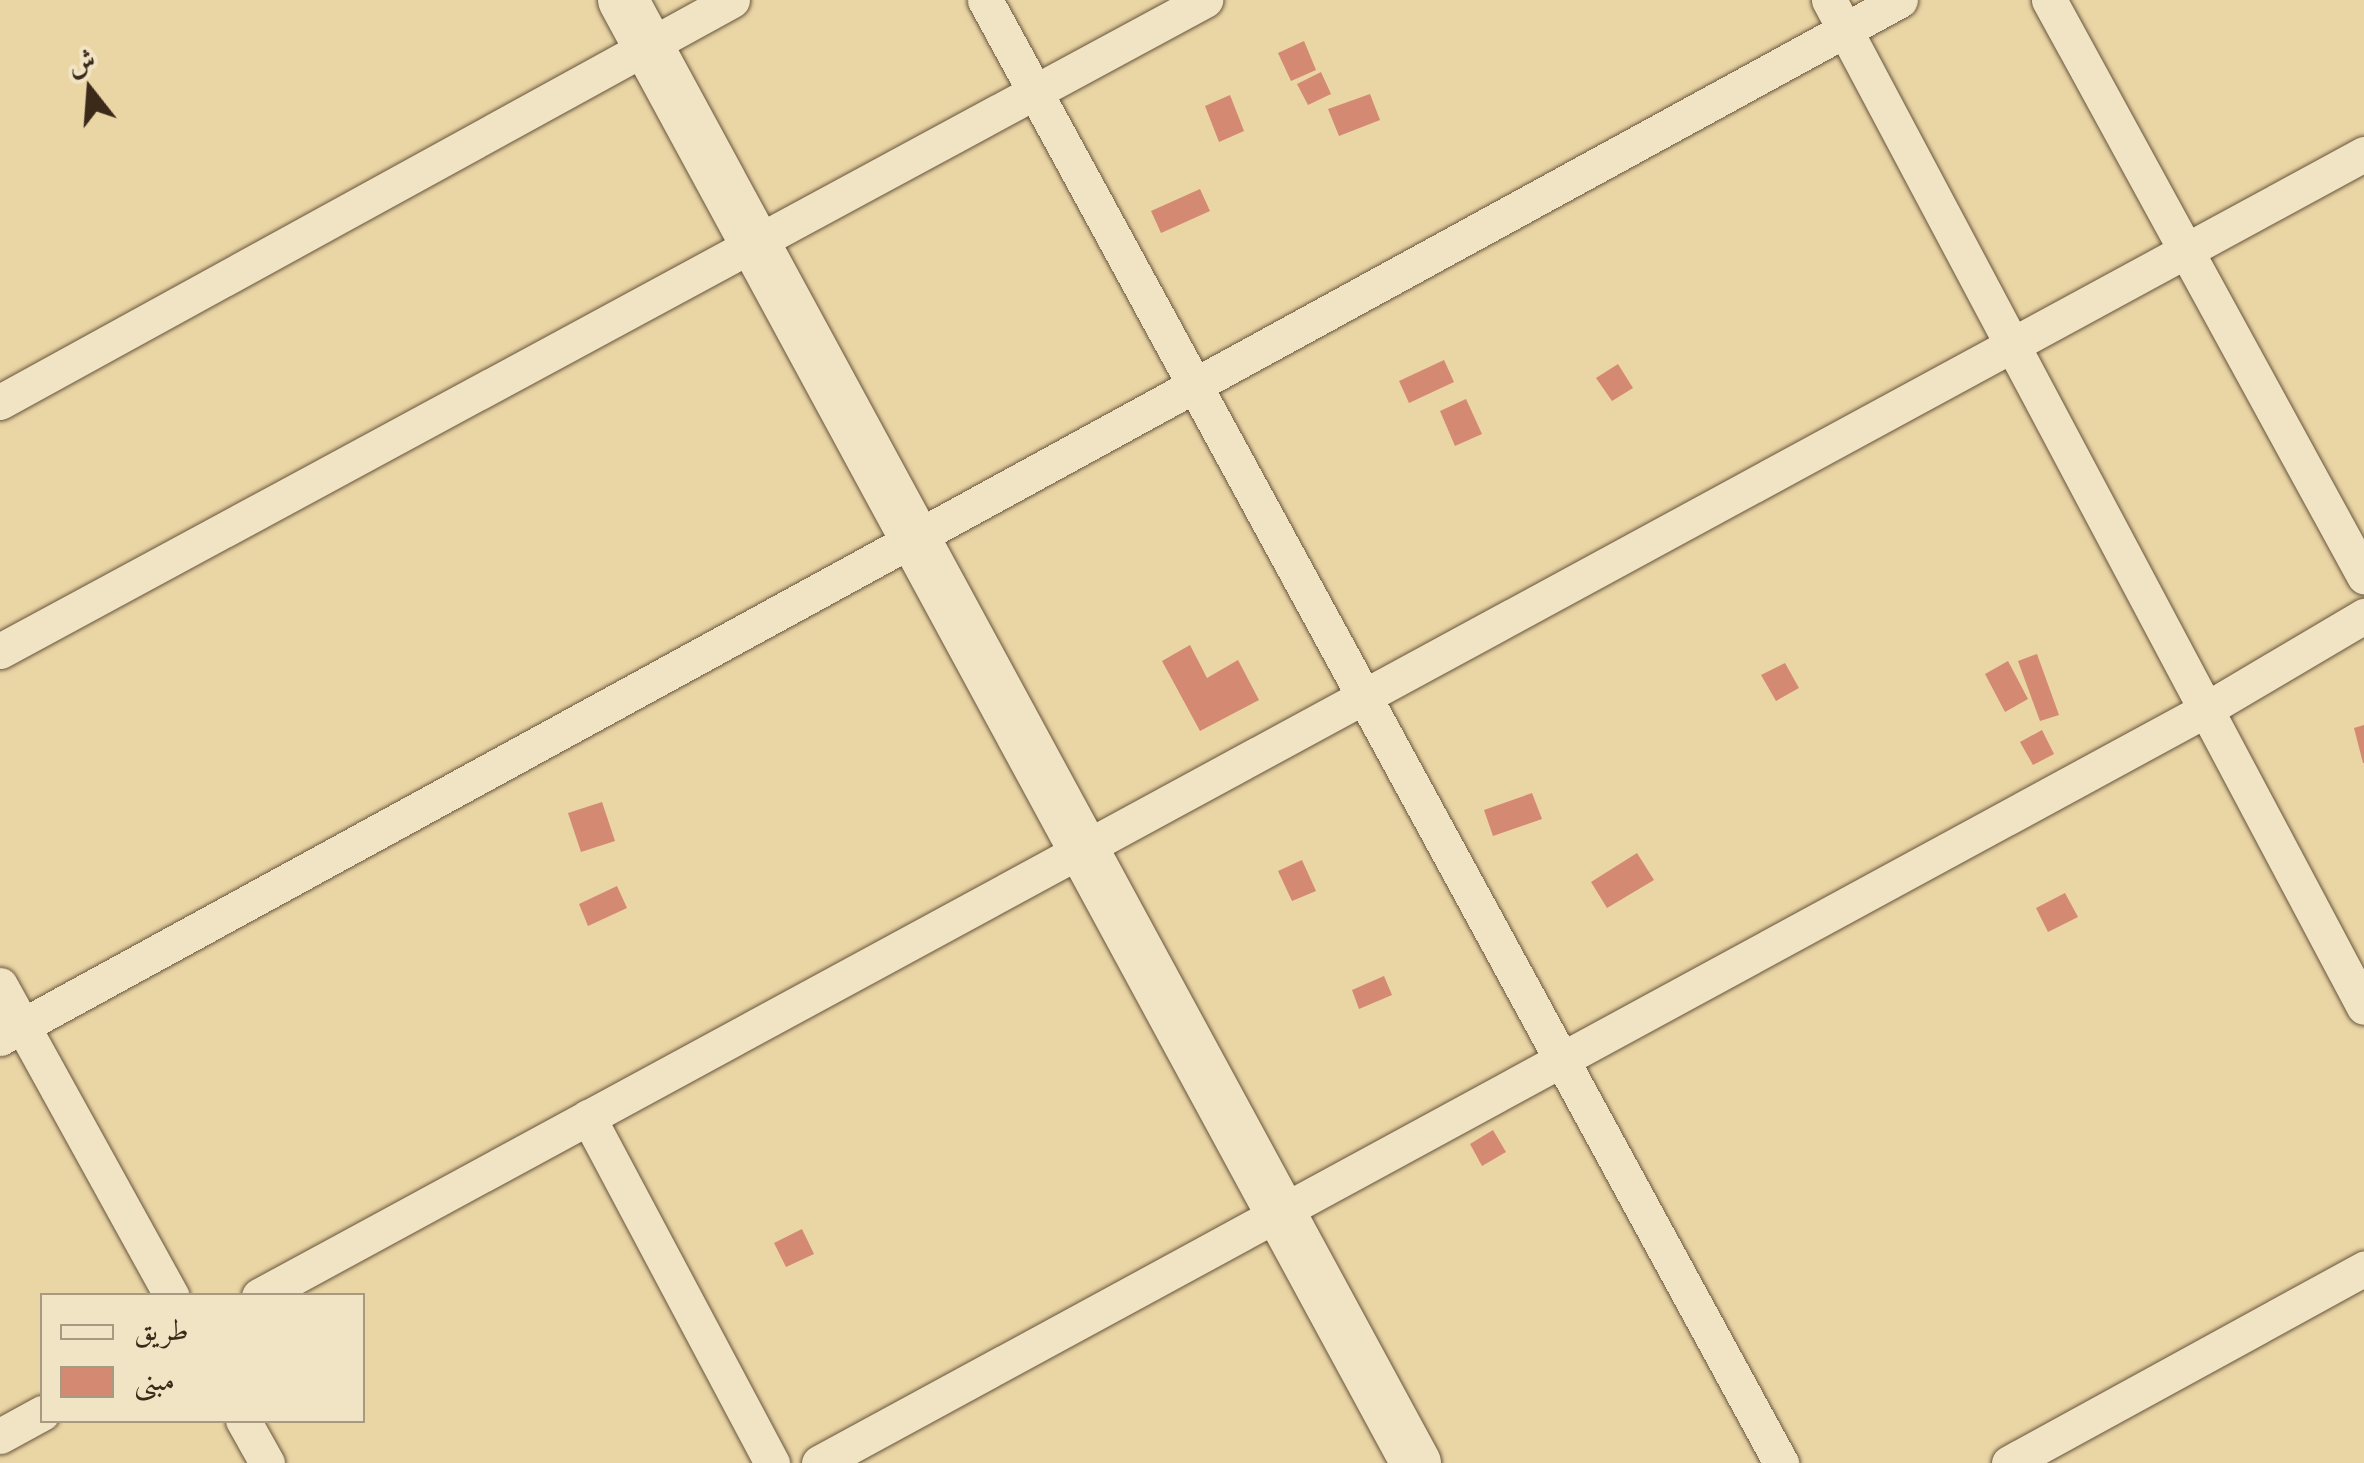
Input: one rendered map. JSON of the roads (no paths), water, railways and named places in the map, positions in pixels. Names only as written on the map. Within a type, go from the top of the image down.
[{"type":"street","points":[[622,0],[1416,1463]]},
{"type":"street","points":[[0,402],[732,0]]},
{"type":"street","points":[[984,0],[1782,1463]]},
{"type":"street","points":[[0,651],[1205,0]]},
{"type":"street","points":[[11,1032],[1194,384],[1836,15],[1900,0]]},
{"type":"street","points":[[2048,0],[2364,576]]},
{"type":"street","points":[[1836,15],[2364,1007]]},
{"type":"street","points":[[265,1293],[2364,154]]},
{"type":"street","points":[[819,1463],[1558,1057],[2205,710],[2364,616]]},
{"type":"street","points":[[0,985],[11,1032],[170,1293]]},
{"type":"street","points":[[588,1117],[772,1463]]},
{"type":"street","points":[[2009,1463],[2364,1269]]},
{"type":"street","points":[[0,1436],[40,1414]]},
{"type":"street","points":[[244,1423],[267,1463]]}]
